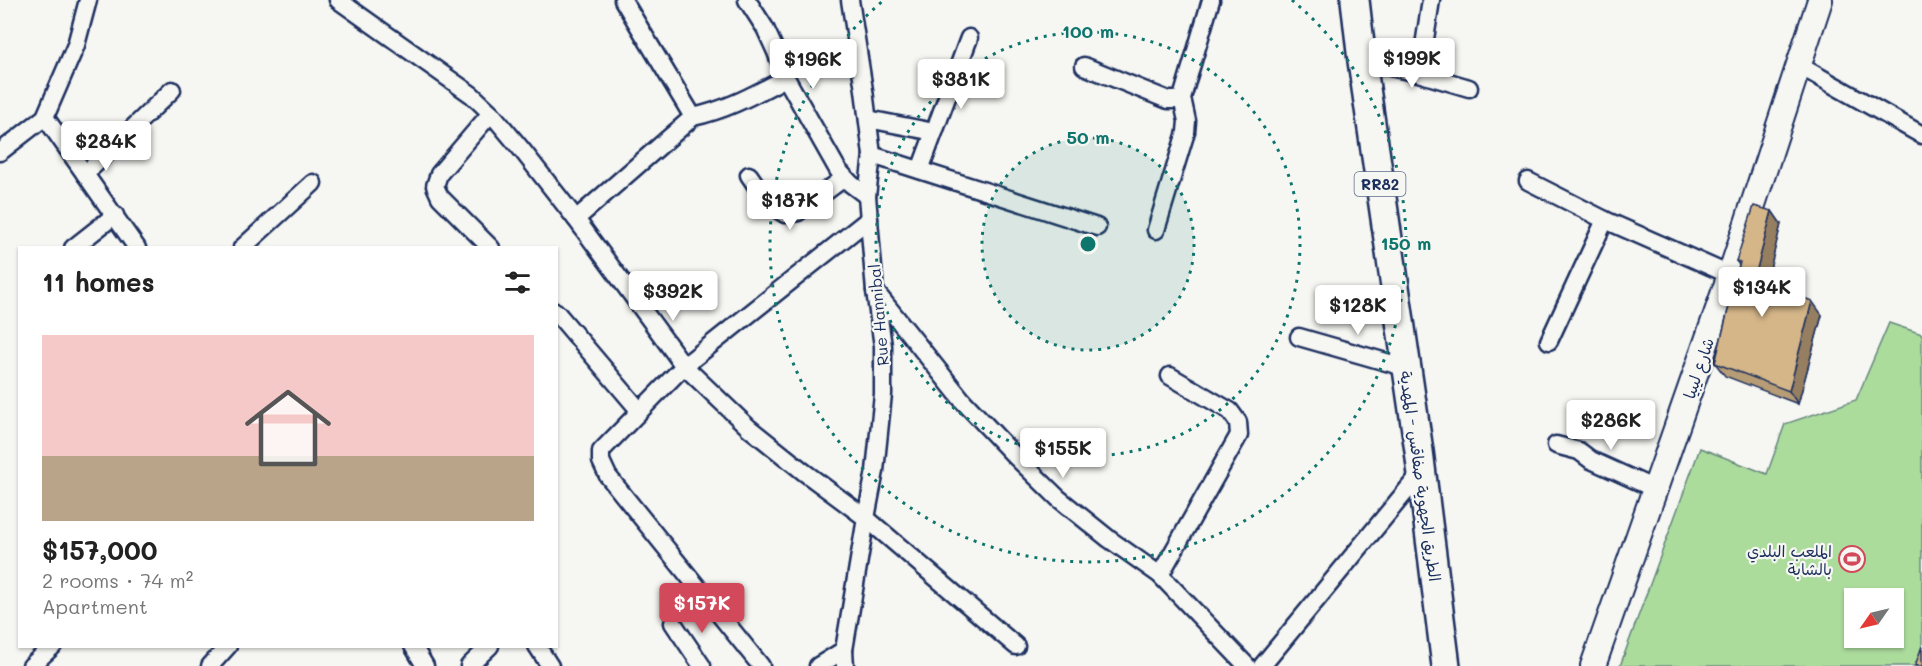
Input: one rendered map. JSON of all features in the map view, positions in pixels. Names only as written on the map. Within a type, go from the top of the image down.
[{"type":"main road","name":"الطريق الجهوية صفاقس - المهدية","points":[[1354,0],[1407,368],[1446,666]]},
{"type":"main road","name":"شارع ليبيا","points":[[1593,666],[1730,275],[1820,0]]},
{"type":"street","points":[[0,152],[45,117],[76,45],[88,0]]},
{"type":"street","points":[[338,0],[472,95],[490,113],[576,219],[684,366],[749,428],[866,518],[1016,646]]},
{"type":"street","points":[[623,0],[693,117]]},
{"type":"street","points":[[747,0],[765,28],[786,78],[844,178],[867,196]]},
{"type":"street","name":"Rue Hannibal","points":[[845,658],[866,518],[876,471],[883,394],[884,346],[875,291],[867,196],[872,155],[850,0]]},
{"type":"street","points":[[1156,230],[1186,132],[1187,121],[1182,98],[1211,0]]},
{"type":"street","points":[[1425,39],[1431,0]]},
{"type":"street","points":[[920,170],[969,38]]},
{"type":"street","points":[[1362,61],[1418,73],[1469,88]]},
{"type":"street","points":[[1084,66],[1168,100],[1182,98]]},
{"type":"street","points":[[1800,66],[1922,135]]},
{"type":"street","points":[[576,219],[693,117],[716,112],[736,104],[786,78]]},
{"type":"street","points":[[86,174],[172,90]]},
{"type":"street","points":[[489,246],[441,197],[435,186],[439,174],[490,113]]},
{"type":"street","points":[[45,117],[136,246]]},
{"type":"street","points":[[868,119],[934,132]]},
{"type":"street","points":[[872,155],[1097,227]]},
{"type":"street","points":[[748,174],[769,204],[785,214],[798,212],[844,178]]},
{"type":"street","points":[[1528,181],[1605,220],[1730,275]]},
{"type":"street","points":[[244,246],[313,183]]},
{"type":"street","points":[[76,246],[115,215]]},
{"type":"street","points":[[761,666],[608,476],[601,461],[601,451],[684,366],[869,219]]},
{"type":"street","points":[[1549,341],[1605,220]]},
{"type":"street","points":[[875,291],[963,401],[1013,454],[1058,498],[1109,539],[1160,575],[1247,666]]},
{"type":"street","points":[[558,314],[639,410]]},
{"type":"street","points":[[1299,337],[1407,368]]},
{"type":"street","points":[[1160,575],[1239,435],[1238,422],[1230,411],[1170,376]]},
{"type":"street","points":[[1556,445],[1579,451],[1591,460],[1655,489]]},
{"type":"street","points":[[1262,666],[1421,473]]},
{"type":"street","points":[[672,622],[702,666]]},
{"type":"street","points":[[31,666],[51,648]]},
{"type":"street","points":[[210,666],[226,648]]},
{"type":"street","points":[[414,648],[425,666]]},
{"type":"street","points":[[469,666],[488,648]]},
{"type":"street","points":[[538,648],[550,666]]},
{"type":"street","points":[[818,666],[845,658]]},
{"type":"green space","points":[[1889,323],[1922,334],[1922,666],[1620,666],[1700,448],[1767,474],[1785,424],[1856,400]]},
{"type":"building","points":[[1754,206],[1772,211],[1754,280],[1812,301],[1789,391],[1715,363],[1740,262],[1736,261]]},
{"type":"building","points":[[1922,646],[1922,666],[1915,666]]},
{"type":"place","name":"الملعب البلدي بالشابة","points":[[1852,559]]}]
